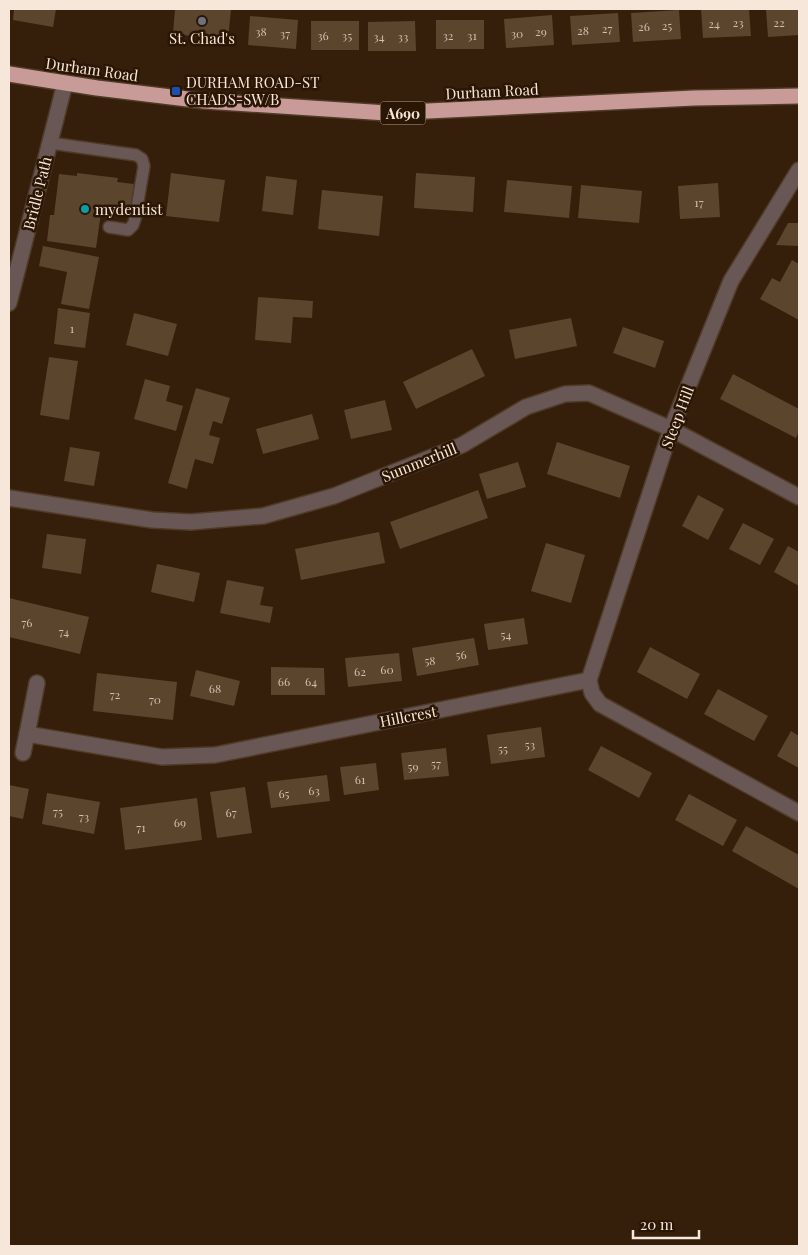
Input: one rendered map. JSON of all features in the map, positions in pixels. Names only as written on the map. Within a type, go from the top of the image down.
[{"type":"highway","name":"Durham Road","points":[[9,74],[97,88],[204,101],[387,113],[694,98],[799,96]]},
{"type":"street","name":"Bridle Path","points":[[9,303],[65,83]]},
{"type":"street","name":"Steep Hill","points":[[589,680],[671,429],[731,281],[799,170]]},
{"type":"street","name":"Summerhill","points":[[9,498],[152,520],[191,522],[263,516],[334,496],[462,445],[526,407],[566,394],[589,393],[671,429],[799,497]]},
{"type":"street","name":"Hillcrest","points":[[27,734],[162,757],[215,754],[589,680]]},
{"type":"street","points":[[589,680],[592,693],[600,704],[799,813]]},
{"type":"street","points":[[23,753],[36,683]]},
{"type":"lane","points":[[50,143],[136,155],[142,159],[144,166],[133,226],[128,230],[109,227]]},
{"type":"building","points":[[14,9],[56,9],[53,27],[13,20]]},
{"type":"building","name":"St. Chad's","points":[[175,9],[231,9],[228,40],[173,34]]},
{"type":"building","points":[[701,9],[749,9],[751,36],[703,38]]},
{"type":"building","points":[[766,9],[799,9],[799,35],[768,37]]},
{"type":"building","points":[[679,10],[681,39],[633,42],[631,13]]},
{"type":"building","points":[[618,13],[620,42],[572,45],[570,16]]},
{"type":"building","points":[[552,15],[554,45],[506,48],[504,19]]},
{"type":"building","points":[[250,16],[298,20],[296,49],[248,45]]},
{"type":"building","points":[[436,20],[484,20],[484,49],[436,49]]},
{"type":"building","points":[[311,21],[359,21],[359,50],[311,50]]},
{"type":"building","points":[[415,21],[416,51],[368,51],[368,22]]},
{"type":"building","name":"mydentist","points":[[77,173],[118,178],[117,182],[134,184],[130,211],[114,208],[113,215],[101,213],[96,248],[47,241],[50,215],[54,215],[59,174],[77,176]]},
{"type":"building","points":[[171,173],[225,180],[219,222],[166,216]]},
{"type":"building","points":[[416,173],[475,177],[473,212],[414,208]]},
{"type":"building","points":[[266,176],[297,180],[293,215],[262,211]]},
{"type":"building","points":[[507,180],[572,186],[569,218],[504,212]]},
{"type":"building","points":[[718,183],[720,217],[680,219],[678,186]]},
{"type":"building","points":[[581,185],[642,191],[639,223],[578,218]]},
{"type":"building","points":[[322,190],[383,196],[379,236],[318,229]]},
{"type":"building","points":[[788,223],[799,223],[799,246],[776,245]]},
{"type":"building","points":[[43,246],[99,257],[89,309],[61,304],[67,272],[39,266]]},
{"type":"building","points":[[792,260],[799,264],[799,320],[760,299],[772,278],[780,282]]},
{"type":"building","points":[[258,297],[313,301],[312,318],[293,317],[291,343],[255,340]]},
{"type":"building","points":[[58,308],[90,313],[85,348],[54,344]]},
{"type":"building","points":[[134,313],[177,324],[168,356],[126,345]]},
{"type":"building","points":[[571,318],[577,346],[515,359],[509,330]]},
{"type":"building","points":[[623,327],[664,341],[655,368],[613,353]]},
{"type":"building","points":[[472,349],[485,376],[416,409],[403,382]]},
{"type":"building","points":[[49,357],[78,361],[69,420],[40,415]]},
{"type":"building","points":[[733,374],[799,409],[799,431],[796,438],[720,399]]},
{"type":"building","points":[[145,379],[170,386],[166,401],[183,406],[176,431],[134,419]]},
{"type":"building","points":[[196,388],[230,398],[222,424],[213,421],[209,435],[220,438],[213,464],[195,459],[187,489],[168,483]]},
{"type":"building","points":[[385,400],[392,430],[351,439],[344,410]]},
{"type":"building","points":[[312,414],[319,439],[263,454],[256,429]]},
{"type":"building","points":[[557,442],[630,466],[620,498],[547,474]]},
{"type":"building","points":[[70,447],[100,452],[94,486],[64,481]]},
{"type":"building","points":[[518,462],[526,487],[487,499],[479,474]]},
{"type":"building","points":[[478,490],[488,518],[400,549],[390,522]]},
{"type":"building","points":[[698,495],[724,509],[708,540],[682,526]]},
{"type":"building","points":[[743,523],[774,539],[760,565],[729,549]]},
{"type":"building","points":[[379,532],[385,563],[301,580],[295,549]]},
{"type":"building","points":[[47,534],[86,539],[81,574],[42,568]]},
{"type":"building","points":[[546,543],[585,555],[571,603],[531,591]]},
{"type":"building","points":[[788,546],[799,552],[799,586],[774,572]]},
{"type":"building","points":[[157,564],[200,573],[194,602],[151,592]]},
{"type":"building","points":[[227,580],[264,587],[260,605],[273,607],[270,623],[220,613]]},
{"type":"building","points":[[9,598],[89,617],[80,654],[9,637]]},
{"type":"building","points":[[524,618],[528,644],[488,650],[484,624]]},
{"type":"building","points":[[474,638],[479,665],[417,676],[412,648]]},
{"type":"building","points":[[650,647],[700,674],[687,699],[637,672]]},
{"type":"building","points":[[399,653],[402,681],[348,687],[345,658]]},
{"type":"building","points":[[271,667],[324,668],[325,695],[271,695]]},
{"type":"building","points":[[196,670],[240,681],[234,706],[190,696]]},
{"type":"building","points":[[97,673],[177,682],[173,720],[93,711]]},
{"type":"building","points":[[718,689],[768,716],[754,741],[704,714]]},
{"type":"building","points":[[541,727],[545,757],[491,764],[487,735]]},
{"type":"building","points":[[791,731],[799,736],[799,768],[777,756]]},
{"type":"building","points":[[601,746],[652,773],[639,798],[588,770]]},
{"type":"building","points":[[446,748],[449,776],[404,780],[401,753]]},
{"type":"building","points":[[376,763],[379,790],[344,795],[340,767]]},
{"type":"building","points":[[327,775],[330,801],[271,808],[267,782]]},
{"type":"building","points":[[9,785],[29,789],[23,819],[9,816]]},
{"type":"building","points":[[245,787],[252,833],[217,838],[210,792]]},
{"type":"building","points":[[47,793],[100,802],[94,834],[42,824]]},
{"type":"building","points":[[689,794],[737,820],[723,846],[675,820]]},
{"type":"building","points":[[197,798],[202,840],[125,850],[120,808]]},
{"type":"building","points":[[746,826],[799,855],[799,889],[732,851]]},
{"type":"place","name":"St. Chad's","points":[[202,21]]},
{"type":"place","name":"DURHAM ROAD-ST CHADS-SW/B","points":[[176,91]]},
{"type":"place","name":"mydentist","points":[[85,209]]}]
